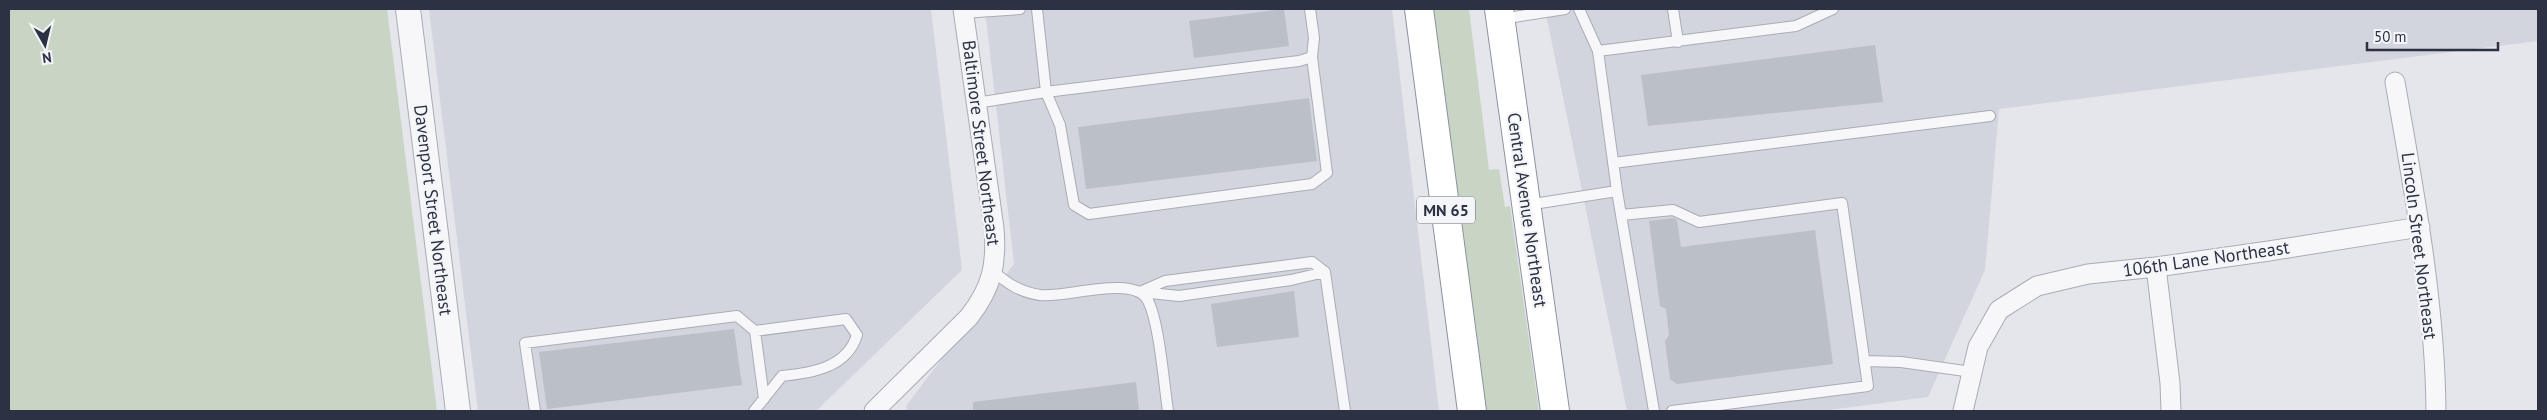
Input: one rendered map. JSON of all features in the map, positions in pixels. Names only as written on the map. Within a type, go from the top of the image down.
[{"type":"highway","name":"MN 65","points":[[1420,9],[1472,411]]},
{"type":"highway","name":"Central Avenue Northeast","points":[[1499,14],[1555,411]]},
{"type":"street","name":"Davenport Street Northeast","points":[[408,9],[458,411]]},
{"type":"street","name":"Baltimore Street Northeast","points":[[875,411],[969,317],[985,295],[993,271],[996,251],[994,228],[963,11]]},
{"type":"street","name":"Lincoln Street Northeast","points":[[2395,82],[2420,227],[2435,376],[2436,411]]},
{"type":"street","name":"106th Lane Northeast","points":[[1972,372],[1978,348],[1999,310],[2036,286],[2088,274],[2156,267],[2420,227]]},
{"type":"street","points":[[2156,267],[2170,383],[2171,411]]},
{"type":"street","points":[[1963,411],[1972,372]]},
{"type":"lane","points":[[963,11],[1020,9]]},
{"type":"lane","points":[[1036,9],[1046,92],[1060,125],[1074,204],[1089,214],[1312,184],[1327,173],[1312,57],[1314,38],[1310,9]]},
{"type":"lane","points":[[1499,14],[1565,9]]},
{"type":"lane","points":[[1579,9],[1598,51],[1617,191],[1654,411]]},
{"type":"lane","points":[[1673,9],[1678,42]]},
{"type":"lane","points":[[1598,51],[1796,26],[1833,9]]},
{"type":"lane","points":[[976,103],[1046,92],[1299,61],[1312,57]]},
{"type":"lane","points":[[1613,163],[1990,116]]},
{"type":"lane","points":[[1526,205],[1617,191]]},
{"type":"lane","points":[[1621,215],[1673,210],[1699,222],[1842,203],[1868,386],[1672,411]]},
{"type":"lane","points":[[1140,292],[1165,281],[1312,262],[1325,272],[1344,411]]},
{"type":"lane","points":[[993,271],[1011,286],[1041,295],[1119,288],[1179,296],[1291,280],[1325,272]]},
{"type":"lane","points":[[1140,292],[1146,298],[1155,322],[1168,411]]},
{"type":"lane","points":[[535,411],[525,343],[737,316],[755,331],[764,399]]},
{"type":"lane","points":[[754,411],[782,376],[814,373],[830,365],[854,346],[857,335],[846,319],[755,331]]},
{"type":"lane","points":[[1864,361],[1901,362],[1972,372]]},
{"type":"shaded area","points":[[429,9],[931,9],[962,270],[816,411],[478,411]]},
{"type":"shaded area","points":[[985,9],[1392,9],[1439,411],[907,411],[906,406],[1014,264]]},
{"type":"shaded area","points":[[1545,9],[2538,9],[2538,41],[1999,109],[1985,270],[1928,397],[1821,411],[1627,411]]},
{"type":"green space","points":[[9,9],[387,9],[437,411],[9,411]]},
{"type":"green space","points":[[1433,9],[1469,9],[1489,170],[1499,169],[1505,207],[1510,206],[1539,411],[1486,411]]},
{"type":"building","points":[[1284,9],[1289,46],[1194,58],[1189,21]]},
{"type":"building","points":[[1875,45],[1883,102],[1648,126],[1641,75]]},
{"type":"building","points":[[1309,98],[1317,161],[1086,189],[1078,127]]},
{"type":"building","points":[[1673,218],[1677,220],[1681,247],[1815,230],[1833,364],[1677,384],[1670,379],[1665,341],[1669,335],[1666,309],[1660,306],[1649,221]]},
{"type":"building","points":[[1294,291],[1299,337],[1217,347],[1211,304]]},
{"type":"building","points":[[734,329],[742,385],[547,409],[539,352]]},
{"type":"building","points":[[1136,382],[1139,411],[973,411],[973,402]]}]
